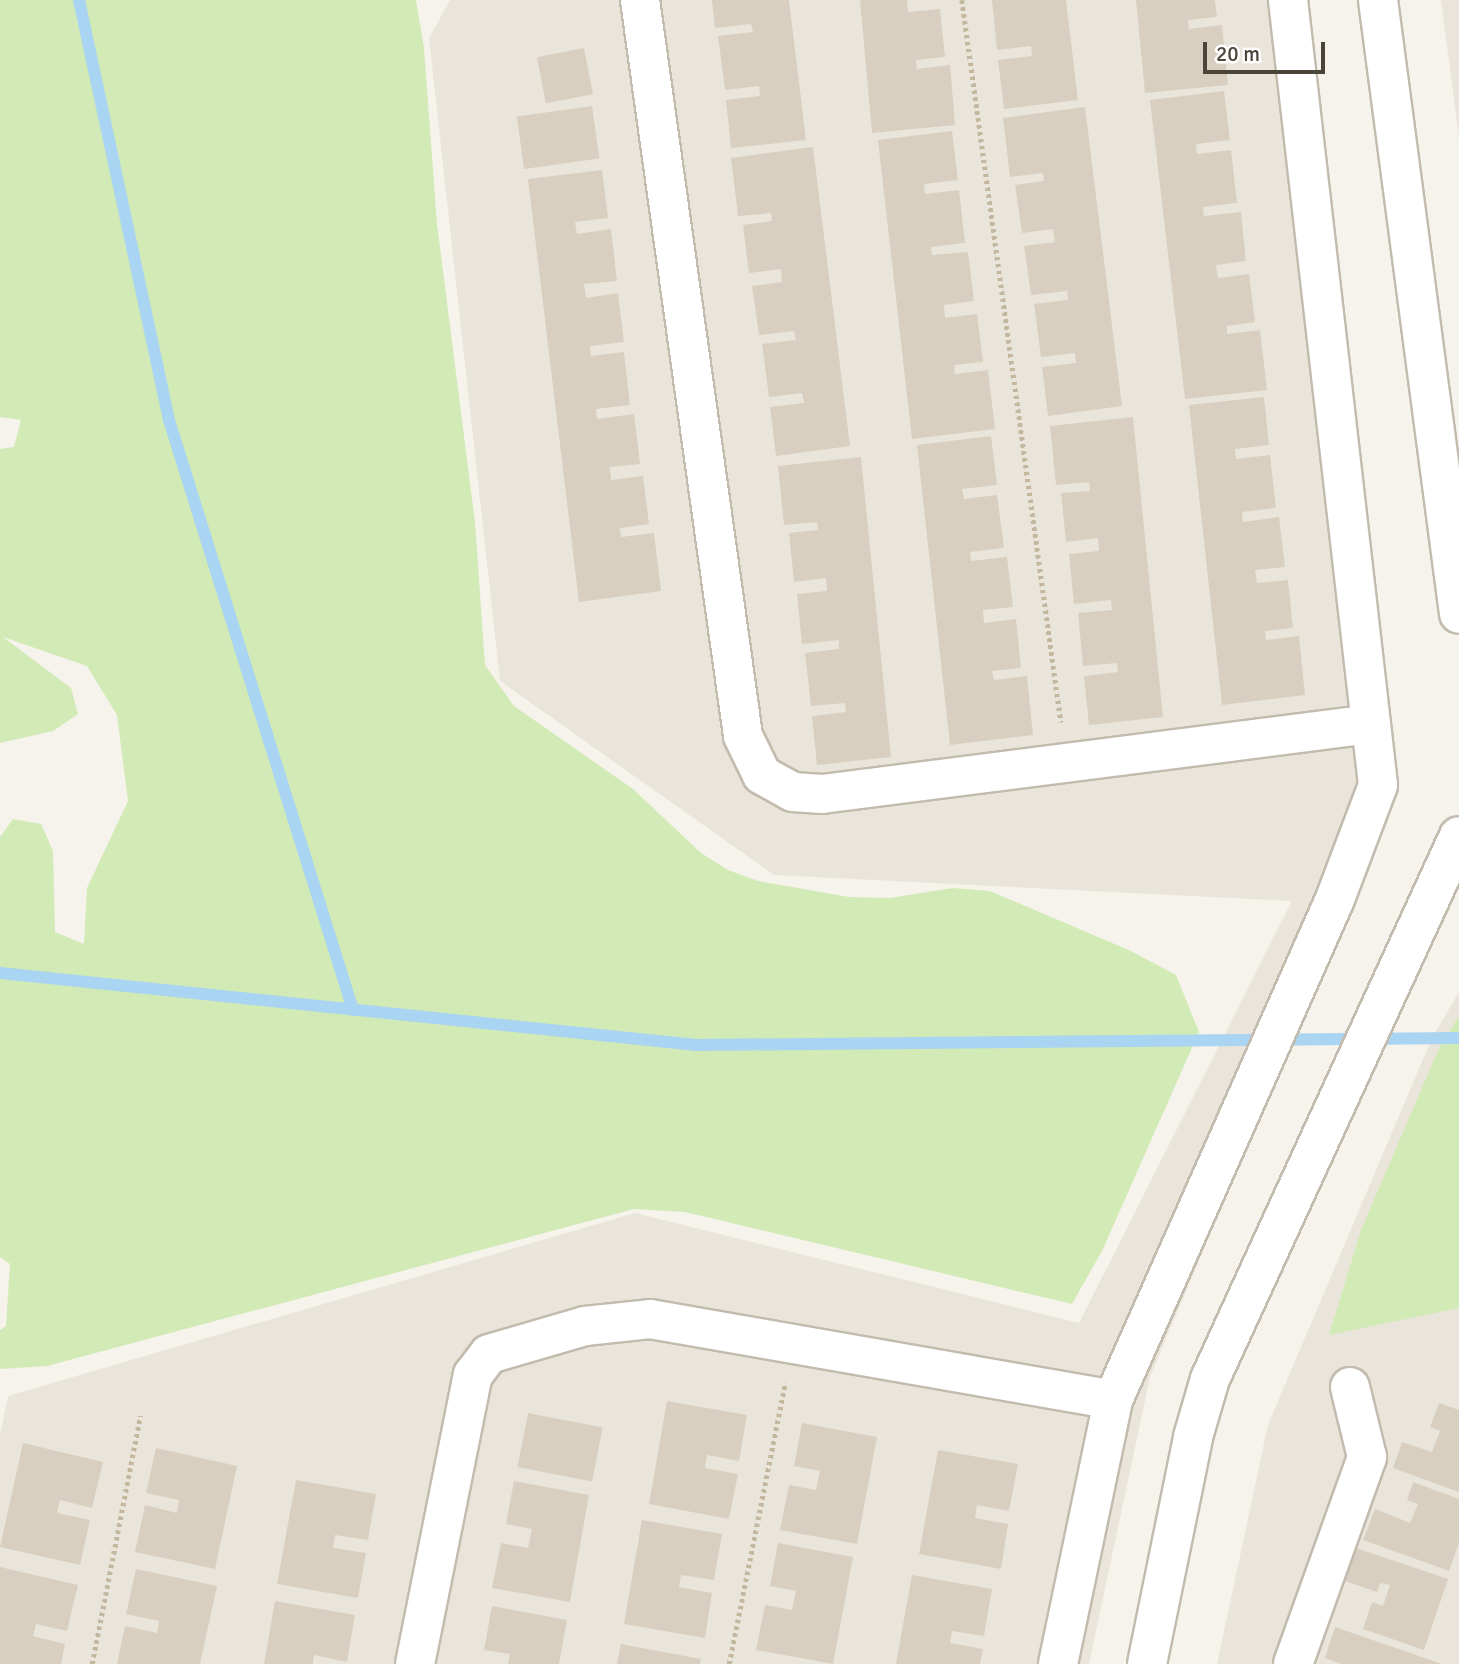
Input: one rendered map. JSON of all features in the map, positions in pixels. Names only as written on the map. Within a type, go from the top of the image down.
[{"type":"street","points":[[640,0],[743,736],[762,775],[793,792],[822,794],[1371,724]]},
{"type":"street","points":[[1058,1664],[1113,1400],[1335,899],[1378,785],[1288,0]]},
{"type":"street","points":[[1378,0],[1459,614]]},
{"type":"street","points":[[1147,1664],[1193,1437],[1210,1379],[1459,836]]},
{"type":"street","points":[[415,1664],[470,1387],[489,1354],[621,1320],[649,1319],[1113,1400]]},
{"type":"street","points":[[1293,1664],[1367,1457],[1350,1387]]},
{"type":"path","points":[[962,0],[1067,761]]},
{"type":"path","points":[[729,1664],[792,1344]]},
{"type":"path","points":[[92,1664],[140,1416]]},
{"type":"shaded area","points":[[450,0],[1307,0],[1397,774],[1353,894],[1150,1377],[1089,1664],[0,1664],[0,1436],[8,1396],[635,1213],[1079,1323],[1292,901],[774,875],[500,681],[429,38]]},
{"type":"shaded area","points":[[1441,0],[1459,0],[1459,138]]},
{"type":"shaded area","points":[[1459,992],[1459,1664],[1217,1664],[1268,1425],[1432,1038]]},
{"type":"green space","points":[[0,0],[416,0],[424,48],[437,224],[475,522],[485,665],[514,706],[633,789],[701,853],[728,870],[758,881],[849,897],[890,898],[953,888],[990,891],[1131,951],[1176,975],[1199,1032],[1102,1251],[1072,1304],[685,1212],[634,1209],[47,1366],[0,1369],[0,1330],[6,1326],[10,1264],[0,1257],[0,837],[13,819],[41,824],[53,851],[55,932],[84,944],[87,888],[128,801],[117,715],[87,666],[3,637],[71,688],[78,714],[53,731],[0,743],[0,449],[14,447],[21,420],[0,417]]},
{"type":"green space","points":[[1459,1016],[1459,1308],[1329,1335],[1361,1230],[1440,1046]]},
{"type":"building","points":[[712,0],[789,0],[806,140],[731,148],[726,100],[760,96],[759,86],[725,90],[718,36],[753,32],[751,24],[715,28]]},
{"type":"building","points":[[860,0],[907,0],[908,12],[940,9],[945,57],[916,60],[917,69],[950,65],[955,125],[872,133]]},
{"type":"building","points":[[992,0],[1066,0],[1078,100],[1004,109],[998,60],[1032,56],[1031,46],[997,50]]},
{"type":"building","points":[[1136,0],[1215,0],[1217,17],[1188,20],[1189,29],[1222,25],[1228,85],[1145,93]]},
{"type":"building","points":[[584,48],[593,94],[546,103],[537,57]]},
{"type":"building","points":[[1224,91],[1230,140],[1196,144],[1197,154],[1231,150],[1237,203],[1203,207],[1204,216],[1241,212],[1246,261],[1216,265],[1218,278],[1249,274],[1255,322],[1227,326],[1227,334],[1260,330],[1267,390],[1185,399],[1150,100]]},
{"type":"building","points":[[592,106],[599,158],[524,169],[517,117]]},
{"type":"building","points":[[1085,107],[1122,406],[1048,416],[1042,367],[1076,363],[1075,353],[1041,357],[1034,304],[1068,300],[1067,291],[1031,295],[1024,246],[1055,242],[1053,229],[1022,233],[1015,185],[1044,181],[1043,173],[1010,177],[1003,118]]},
{"type":"building","points":[[952,131],[958,180],[924,184],[925,194],[959,190],[965,243],[931,247],[932,255],[968,252],[974,301],[944,305],[945,318],[977,314],[983,362],[954,365],[955,374],[988,370],[995,429],[912,439],[878,140]]},
{"type":"building","points":[[813,147],[850,446],[776,456],[770,407],[804,403],[802,393],[769,397],[762,344],[796,340],[794,331],[759,335],[752,286],[782,282],[781,269],[749,273],[743,225],[772,221],[771,213],[738,216],[731,158]]},
{"type":"building","points":[[602,170],[608,218],[575,222],[577,234],[611,229],[617,281],[584,284],[586,298],[618,293],[624,342],[590,346],[591,356],[624,352],[630,405],[596,409],[597,419],[634,414],[640,464],[610,467],[611,480],[643,476],[649,524],[620,528],[621,537],[654,533],[661,591],[579,602],[528,179]]},
{"type":"building","points":[[1264,397],[1269,445],[1235,449],[1236,459],[1270,455],[1276,508],[1242,512],[1243,522],[1279,517],[1285,567],[1255,570],[1257,583],[1288,580],[1293,628],[1265,631],[1266,640],[1299,636],[1305,695],[1222,705],[1189,405]]},
{"type":"building","points":[[1133,417],[1163,717],[1089,725],[1084,676],[1118,672],[1117,663],[1083,666],[1078,613],[1112,610],[1111,600],[1074,604],[1069,554],[1099,551],[1098,538],[1066,542],[1061,493],[1090,491],[1089,482],[1056,485],[1050,426]]},
{"type":"building","points":[[991,436],[997,485],[962,489],[964,499],[997,495],[1004,548],[970,552],[971,561],[1007,557],[1013,607],[983,610],[984,623],[1016,619],[1021,668],[992,671],[994,680],[1027,676],[1033,735],[950,745],[917,445]]},
{"type":"building","points":[[861,457],[891,757],[817,765],[812,716],[846,712],[845,703],[811,706],[805,653],[839,649],[839,640],[802,644],[797,594],[827,591],[826,578],[794,582],[789,533],[818,530],[817,522],[784,525],[778,466]]},
{"type":"building","points":[[667,1401],[747,1415],[739,1461],[707,1455],[705,1468],[738,1474],[729,1519],[649,1504]]},
{"type":"building","points":[[1439,1403],[1459,1410],[1459,1492],[1393,1468],[1402,1442],[1432,1452],[1440,1431],[1430,1427]]},
{"type":"building","points":[[528,1413],[603,1428],[592,1481],[518,1467]]},
{"type":"building","points":[[802,1423],[877,1437],[857,1544],[780,1530],[789,1485],[816,1490],[820,1471],[794,1466]]},
{"type":"building","points":[[23,1443],[103,1462],[92,1508],[60,1500],[57,1513],[90,1520],[80,1565],[0,1547]]},
{"type":"building","points":[[156,1448],[237,1466],[215,1569],[135,1552],[145,1505],[177,1513],[179,1500],[146,1493]]},
{"type":"building","points":[[938,1450],[1018,1464],[1009,1511],[977,1505],[975,1518],[1008,1524],[1001,1569],[919,1554]]},
{"type":"building","points":[[296,1480],[376,1494],[368,1540],[335,1535],[333,1548],[366,1553],[358,1598],[277,1584]]},
{"type":"building","points":[[514,1481],[589,1495],[570,1602],[492,1588],[501,1543],[528,1548],[532,1529],[506,1524]]},
{"type":"building","points":[[1413,1482],[1459,1499],[1459,1543],[1449,1571],[1363,1540],[1375,1509],[1410,1523],[1418,1504],[1407,1500]]},
{"type":"building","points":[[642,1520],[722,1534],[714,1580],[681,1575],[679,1587],[712,1593],[705,1638],[624,1624]]},
{"type":"building","points":[[778,1543],[853,1557],[833,1664],[756,1650],[765,1605],[792,1610],[796,1591],[770,1586]]},
{"type":"building","points":[[1356,1548],[1448,1579],[1424,1650],[1363,1629],[1372,1602],[1383,1606],[1390,1585],[1380,1583],[1377,1592],[1345,1581]]},
{"type":"building","points":[[0,1567],[78,1585],[67,1631],[36,1624],[33,1636],[65,1644],[61,1664],[0,1664]]},
{"type":"building","points":[[136,1569],[217,1586],[200,1664],[117,1664],[125,1626],[157,1633],[159,1621],[126,1614]]},
{"type":"building","points":[[912,1575],[992,1589],[984,1636],[952,1631],[950,1643],[983,1649],[980,1664],[896,1664]]},
{"type":"building","points":[[275,1601],[355,1615],[347,1662],[314,1655],[313,1664],[264,1664]]},
{"type":"building","points":[[492,1606],[567,1620],[559,1664],[508,1664],[510,1654],[484,1650]]},
{"type":"building","points":[[1335,1627],[1442,1664],[1341,1664],[1325,1658]]},
{"type":"building","points":[[621,1644],[701,1659],[700,1664],[617,1664]]},
{"type":"waterway","points":[[79,0],[169,420],[353,1010]]},
{"type":"waterway","points":[[0,973],[696,1045],[1459,1038]]}]
